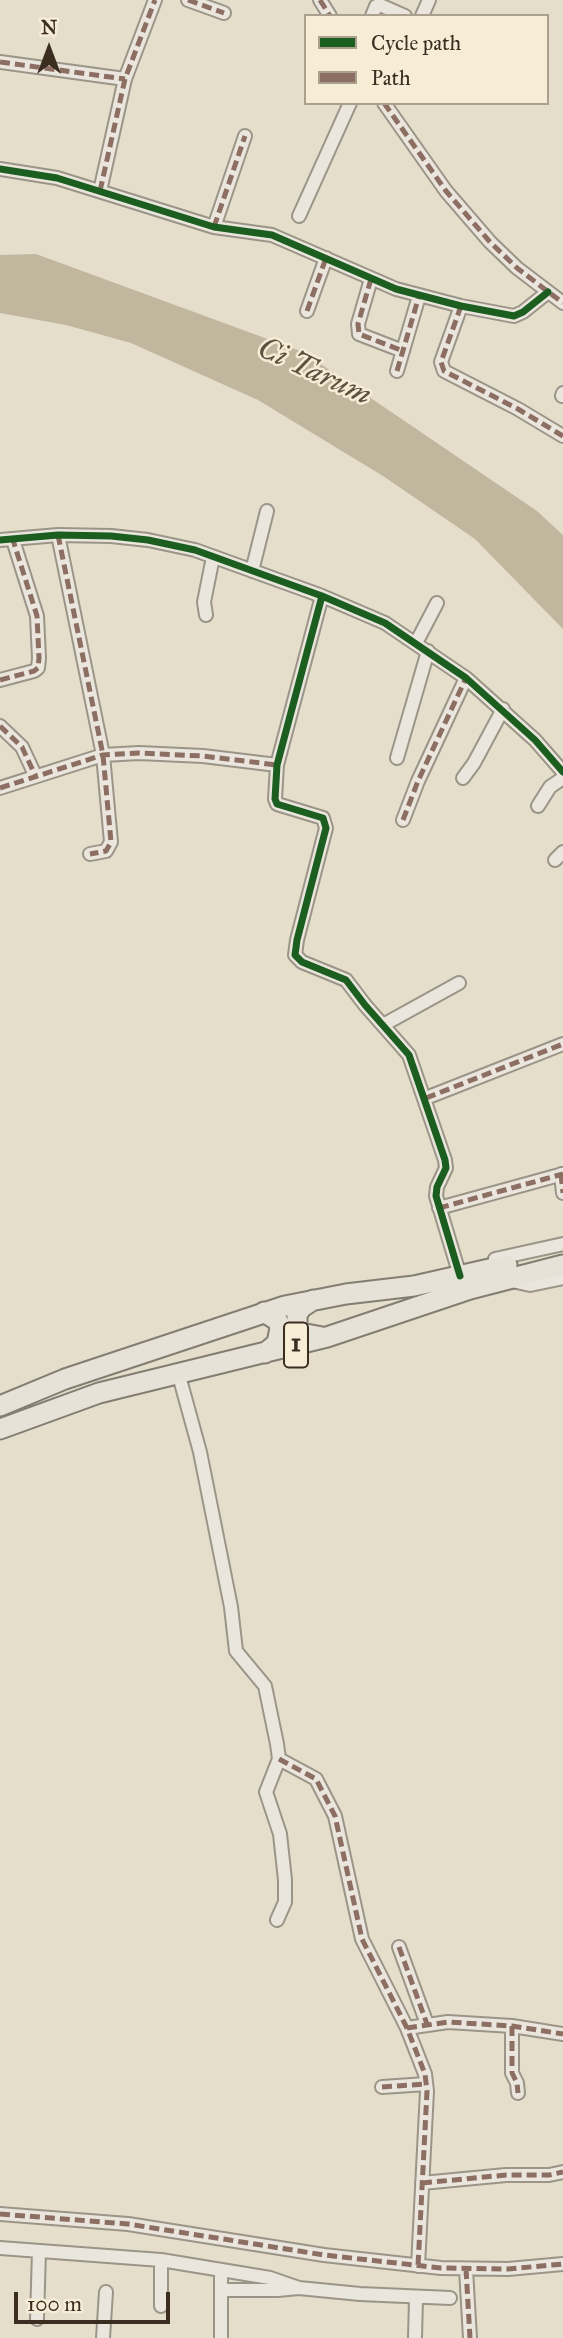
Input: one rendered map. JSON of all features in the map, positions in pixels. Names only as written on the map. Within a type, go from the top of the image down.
[{"type":"main road","name":"1","points":[[0,1406],[65,1379],[264,1312],[313,1300],[414,1286],[459,1272],[563,1253]]},
{"type":"main road","name":"1","points":[[0,1429],[86,1396],[327,1337],[504,1279],[563,1265]]},
{"type":"main road","points":[[313,1300],[301,1308],[297,1315],[297,1328],[301,1333],[327,1337]]},
{"type":"main road","points":[[264,1312],[278,1321],[280,1328],[277,1343],[265,1353]]},
{"type":"street","points":[[100,191],[125,79],[155,0]]},
{"type":"street","points":[[188,0],[224,13]]},
{"type":"street","points":[[373,14],[376,6],[380,5],[400,14]]},
{"type":"street","points":[[0,62],[125,79]]},
{"type":"street","points":[[299,216],[349,105]]},
{"type":"street","points":[[385,105],[446,191],[490,242],[517,268],[563,303]]},
{"type":"street","points":[[214,227],[245,135]]},
{"type":"street","points":[[0,169],[40,174],[214,227],[272,235],[371,279],[419,296],[461,306],[514,316],[548,292]]},
{"type":"street","points":[[307,311],[326,258]]},
{"type":"street","points":[[371,279],[358,324],[359,334],[403,351]]},
{"type":"street","points":[[397,371],[419,296]]},
{"type":"street","points":[[461,306],[441,362],[444,371],[518,409],[563,436]]},
{"type":"street","points":[[253,571],[267,511]]},
{"type":"street","points":[[58,535],[103,755],[111,842],[106,851],[90,854]]},
{"type":"street","points":[[0,680],[34,671],[38,668],[39,658],[37,616],[6,540],[58,535],[148,540],[195,550],[322,596],[385,623],[466,678],[535,740],[563,772]]},
{"type":"street","points":[[206,615],[204,602],[213,557]]},
{"type":"street","points":[[322,596],[277,765],[277,804],[323,818],[326,828],[295,955],[302,962],[346,979],[409,1055],[426,1098],[445,1160],[444,1173],[435,1191],[459,1272],[563,1244]]},
{"type":"street","points":[[416,643],[437,603]]},
{"type":"street","points":[[397,758],[428,651]]},
{"type":"street","points":[[403,820],[423,769],[466,678]]},
{"type":"street","points":[[463,778],[503,709]]},
{"type":"street","points":[[0,726],[22,747],[35,775]]},
{"type":"street","points":[[0,788],[103,755],[139,753],[203,756],[277,765]]},
{"type":"street","points":[[538,806],[551,787],[563,778]]},
{"type":"street","points":[[383,1025],[459,983]]},
{"type":"street","points":[[426,1098],[563,1044]]},
{"type":"street","points":[[439,1208],[562,1174],[563,1194]]},
{"type":"street","points":[[504,1279],[530,1284],[563,1278]]},
{"type":"street","points":[[178,1372],[200,1452],[231,1607],[236,1651],[265,1686],[279,1759],[266,1792],[280,1834],[285,1880],[285,1902],[277,1920]]},
{"type":"street","points":[[279,1759],[312,1776],[321,1785],[335,1816],[362,1939],[407,2028],[426,2084],[418,2266]]},
{"type":"street","points":[[399,1947],[427,2024]]},
{"type":"street","points":[[407,2028],[448,2022],[512,2026],[563,2034]]},
{"type":"street","points":[[512,2026],[512,2073],[518,2093]]},
{"type":"street","points":[[382,2087],[426,2084]]},
{"type":"street","points":[[422,2183],[563,2172]]},
{"type":"street","points":[[0,2214],[128,2224],[324,2255],[418,2266],[508,2269],[563,2264]]},
{"type":"street","points":[[0,2248],[161,2260],[270,2278],[299,2288]]},
{"type":"street","points":[[37,2319],[39,2251]]},
{"type":"street","points":[[161,2260],[161,2306]]},
{"type":"street","points":[[466,2269],[470,2338]]},
{"type":"street","points":[[221,2270],[221,2338]]},
{"type":"street","points":[[221,2290],[299,2288],[416,2298],[450,2298]]},
{"type":"street","points":[[103,2338],[106,2292]]},
{"type":"street","points":[[415,2338],[416,2298]]},
{"type":"water","name":"Ci Tarum","points":[[36,254],[303,352],[537,511],[563,535],[563,629],[475,539],[383,476],[258,400],[131,343],[66,325],[0,313],[0,255]]},
{"type":"marked path","points":[[100,191],[125,79],[155,0]]},
{"type":"marked path","points":[[188,0],[224,13]]},
{"type":"marked path","points":[[320,0],[329,14]]},
{"type":"marked path","points":[[0,62],[125,79]]},
{"type":"marked path","points":[[385,105],[446,191],[490,242],[517,268],[563,303]]},
{"type":"marked path","points":[[214,227],[245,136]]},
{"type":"marked path","points":[[307,311],[326,258]]},
{"type":"marked path","points":[[371,279],[358,324],[359,334],[403,351]]},
{"type":"marked path","points":[[397,371],[419,296]]},
{"type":"marked path","points":[[461,306],[441,362],[444,371],[518,409],[563,436]]},
{"type":"marked path","points":[[58,535],[103,755],[111,842],[106,851],[90,854]]},
{"type":"marked path","points":[[0,680],[34,671],[38,668],[39,658],[37,616],[13,540]]},
{"type":"marked path","points":[[403,820],[418,781],[466,678]]},
{"type":"marked path","points":[[0,726],[22,747],[35,775]]},
{"type":"marked path","points":[[0,788],[103,755],[139,753],[203,756],[277,765]]},
{"type":"marked path","points":[[426,1098],[563,1044]]},
{"type":"marked path","points":[[561,1174],[563,1193]]},
{"type":"marked path","points":[[439,1208],[563,1174]]},
{"type":"marked path","points":[[279,1759],[316,1779],[335,1816],[362,1939],[407,2028],[425,2074],[427,2091],[418,2266]]},
{"type":"marked path","points":[[399,1947],[427,2024]]},
{"type":"marked path","points":[[407,2028],[448,2022],[512,2026],[563,2034]]},
{"type":"marked path","points":[[512,2026],[512,2073],[518,2093]]},
{"type":"marked path","points":[[382,2087],[426,2084]]},
{"type":"marked path","points":[[422,2183],[563,2172]]},
{"type":"marked path","points":[[0,2214],[128,2224],[324,2255],[441,2268],[508,2269],[563,2264]]},
{"type":"marked path","points":[[466,2269],[470,2338]]},
{"type":"cycle path","points":[[0,169],[57,178],[214,227],[272,235],[396,289],[461,306],[514,316],[548,292]]},
{"type":"cycle path","points":[[0,540],[58,535],[148,540],[195,550],[322,596],[385,623],[466,678],[535,740],[563,772]]},
{"type":"cycle path","points":[[322,596],[277,765],[277,804],[323,818],[326,828],[295,955],[302,962],[346,980],[409,1055],[445,1160],[446,1168],[436,1196],[460,1276]]}]
